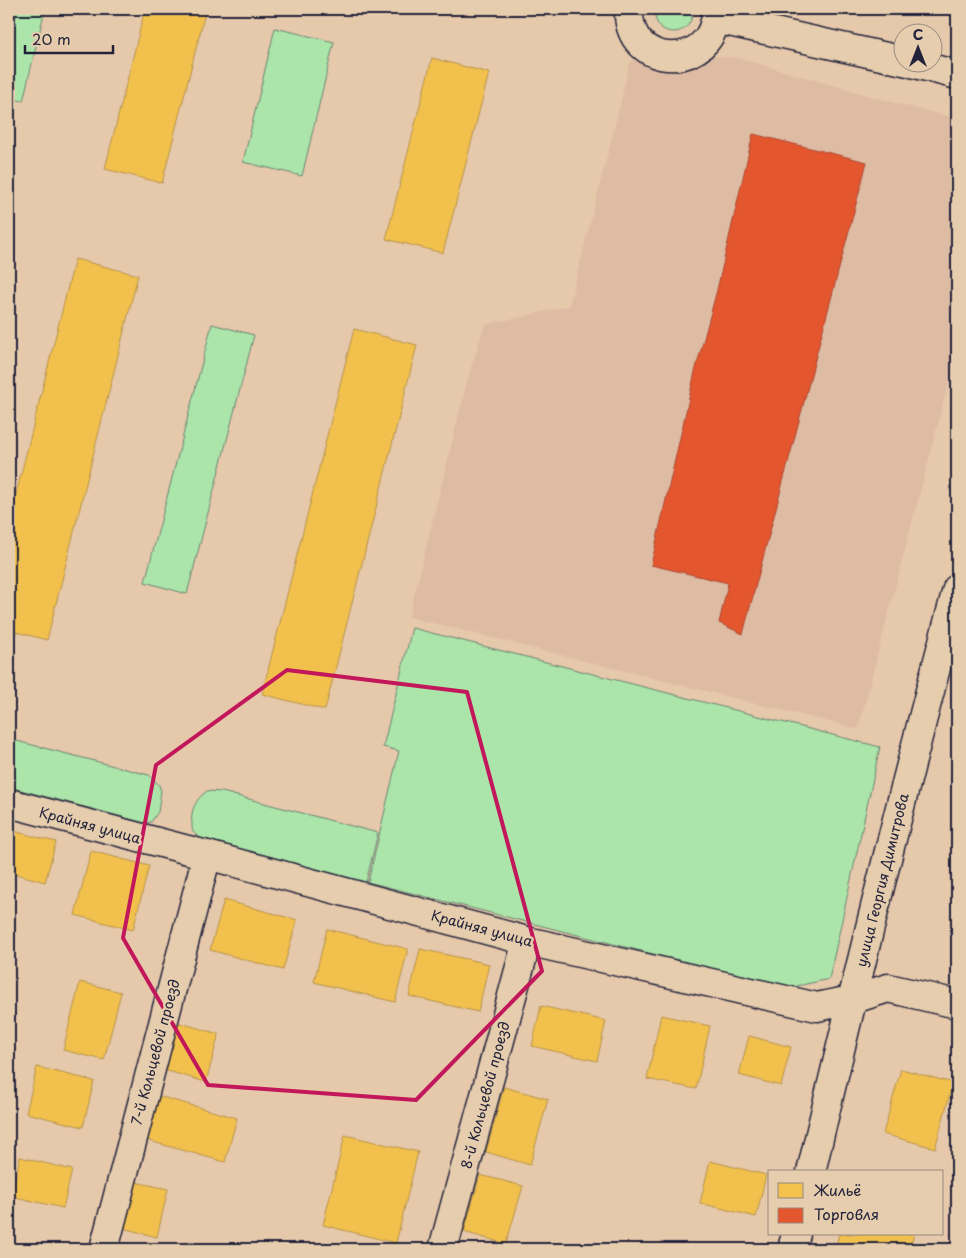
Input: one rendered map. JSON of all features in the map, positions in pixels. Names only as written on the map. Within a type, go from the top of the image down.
[{"type":"street","points":[[629,9],[629,22],[640,43],[651,52],[664,56],[678,56],[691,53],[702,45],[710,34],[716,14],[894,58]]},
{"type":"street","points":[[944,71],[957,74]]},
{"type":"street","name":"улица Георгия Димитрова","points":[[811,1170],[852,1000],[957,588]]},
{"type":"street","name":"Крайняя улица","points":[[9,803],[527,941],[817,1007],[852,1000],[888,988],[957,1004]]},
{"type":"street","name":"7-й Кольцевой проезд","points":[[104,1249],[207,855]]},
{"type":"street","name":"8-й Кольцевой проезд","points":[[444,1249],[527,941]]},
{"type":"street","points":[[792,1249],[795,1236]]},
{"type":"highlighted area","points":[[287,670],[467,692],[542,971],[416,1100],[208,1085],[123,938],[156,765]]},
{"type":"shaded area","points":[[710,56],[738,58],[883,100],[957,119],[957,350],[858,729],[409,617],[469,374],[485,325],[569,306],[629,65],[635,58]]},
{"type":"green space","points":[[9,9],[45,9],[23,101],[9,98]]},
{"type":"green space","points":[[655,9],[692,9],[691,19],[681,31],[673,32],[660,26],[656,19]]},
{"type":"green space","points":[[275,28],[334,42],[302,176],[243,162]]},
{"type":"green space","points":[[212,324],[254,335],[187,594],[145,582]]},
{"type":"green space","points":[[412,628],[880,747],[829,979],[788,988],[368,882],[399,751],[383,747]]},
{"type":"green space","points":[[9,739],[149,775],[159,785],[161,791],[158,812],[151,822],[145,823],[9,787]]},
{"type":"green space","points":[[207,791],[222,792],[378,833],[366,882],[200,838],[193,831],[192,814],[197,801]]},
{"type":"building: Жильё","points":[[145,9],[206,9],[162,183],[105,169]]},
{"type":"building: Жильё","points":[[432,58],[489,73],[443,253],[386,239]]},
{"type":"building: Жильё","points":[[75,259],[138,275],[47,640],[9,630],[9,522]]},
{"type":"building: Жильё","points":[[354,329],[417,345],[325,710],[262,694]]},
{"type":"building: Жильё","points":[[9,830],[56,842],[45,882],[9,872]]},
{"type":"building: Жильё","points":[[91,851],[149,866],[133,930],[75,915]]},
{"type":"building: Жильё","points":[[224,900],[297,920],[283,970],[210,950]]},
{"type":"building: Жильё","points":[[327,929],[408,949],[395,1002],[314,982]]},
{"type":"building: Жильё","points":[[420,949],[489,964],[478,1012],[409,996]]},
{"type":"building: Жильё","points":[[80,982],[121,992],[104,1060],[63,1050]]},
{"type":"building: Жильё","points":[[541,1006],[606,1021],[597,1061],[532,1046]]},
{"type":"building: Жильё","points":[[661,1015],[710,1026],[696,1089],[647,1079]]},
{"type":"building: Жильё","points":[[177,1022],[219,1034],[206,1082],[164,1070]]},
{"type":"building: Жильё","points":[[749,1036],[791,1047],[781,1086],[739,1075]]},
{"type":"building: Жильё","points":[[37,1067],[94,1081],[83,1127],[26,1113]]},
{"type":"building: Жильё","points":[[901,1069],[953,1083],[935,1148],[883,1134]]},
{"type":"building: Жильё","points":[[504,1087],[548,1099],[530,1165],[486,1152]]},
{"type":"building: Жильё","points":[[158,1096],[237,1118],[225,1162],[146,1140]]},
{"type":"building: Жильё","points":[[345,1135],[418,1152],[396,1243],[323,1225]]},
{"type":"building: Жильё","points":[[20,1157],[72,1170],[63,1208],[11,1196]]},
{"type":"building: Жильё","points":[[710,1161],[766,1175],[756,1217],[700,1203]]},
{"type":"building: Жильё","points":[[480,1175],[523,1186],[506,1244],[464,1232]]},
{"type":"building: Жильё","points":[[135,1182],[168,1189],[157,1237],[123,1228]]},
{"type":"building: Жильё","points":[[838,1236],[913,1236],[910,1249],[835,1249]]},
{"type":"building: Торговля","points":[[753,134],[867,162],[743,634],[719,623],[728,583],[651,565],[695,372],[717,290]]}]
